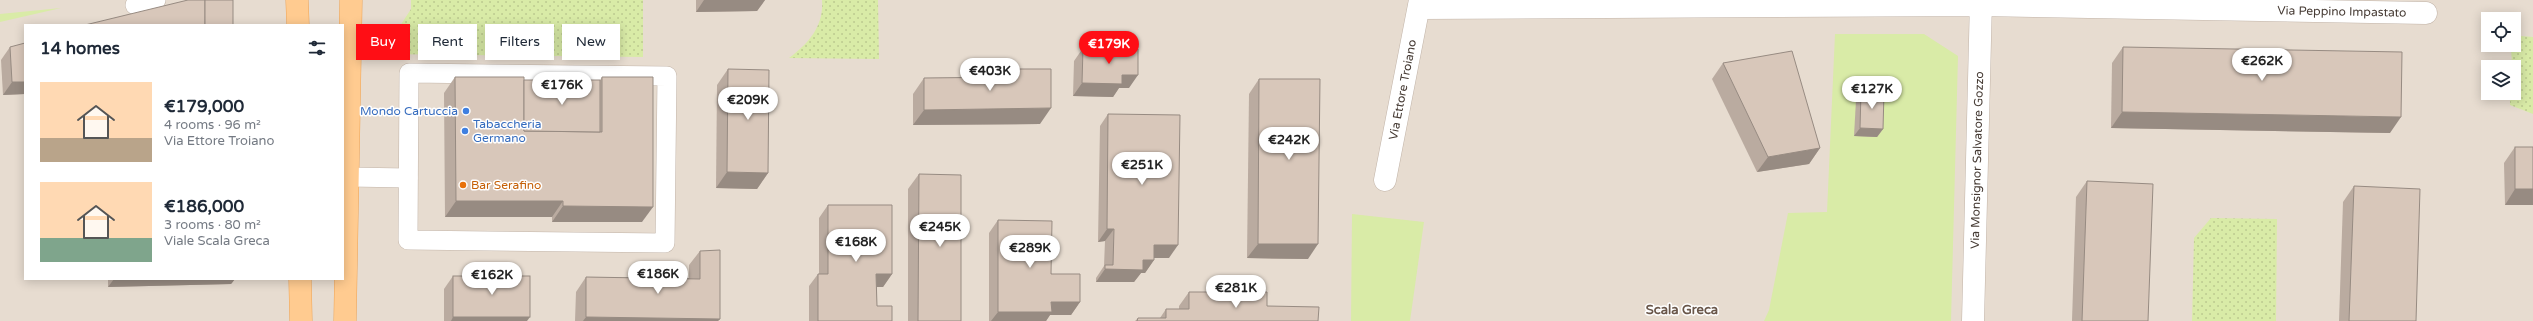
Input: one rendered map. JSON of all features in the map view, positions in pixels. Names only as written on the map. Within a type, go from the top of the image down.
[{"type":"main road","points":[[298,0],[298,24]]},
{"type":"main road","points":[[345,321],[351,0]]},
{"type":"main road","points":[[300,280],[300,321]]},
{"type":"street","name":"Via Peppino Impastato","points":[[1419,4],[1981,3],[2426,13]]},
{"type":"street","name":"Via Monsignor Salvatore Gozzo","points":[[1973,321],[1981,3]]},
{"type":"street","name":"Via Ettore Troiano","points":[[1385,180],[1419,4]]},
{"type":"lane","points":[[135,5],[156,0]]},
{"type":"lane","points":[[409,73],[667,76],[665,243],[408,240],[408,178],[409,73]]},
{"type":"lane","points":[[348,177],[408,178]]},
{"type":"shaded area","points":[[0,0],[2533,0],[2533,321],[0,321]]},
{"type":"green space","points":[[411,0],[643,0],[643,57],[620,57],[620,24],[562,24],[562,56],[554,56],[554,24],[485,24],[485,55],[477,55],[477,24],[418,24],[418,54],[410,54],[410,24],[401,24],[411,9]]},
{"type":"green space","points":[[822,0],[878,0],[879,59],[789,58],[809,40],[818,26],[822,9]]},
{"type":"green space","points":[[61,8],[0,22],[0,14]]},
{"type":"green space","points":[[1835,34],[1924,34],[1958,56],[1951,321],[1764,321],[1769,310],[1788,213],[1827,212]]},
{"type":"green space","points":[[2521,36],[2533,37],[2533,114],[2510,105],[2510,100],[2521,100],[2521,60],[2512,60],[2511,52],[2521,52]]},
{"type":"green space","points":[[1352,214],[1424,222],[1410,321],[1351,321]]},
{"type":"green space","points":[[2211,218],[2277,219],[2276,321],[2192,321],[2194,238]]},
{"type":"building","points":[[188,0],[205,0],[205,24],[89,24]]},
{"type":"building","points":[[205,0],[233,0],[233,24],[205,24]]},
{"type":"building","points":[[24,43],[24,82],[12,82],[10,47]]},
{"type":"building","points":[[2123,47],[2402,52],[2401,117],[2122,112]]},
{"type":"building","points":[[1083,48],[1138,49],[1138,75],[1122,75],[1122,84],[1082,83]]},
{"type":"building","points":[[1792,51],[1820,148],[1768,157],[1723,63]]},
{"type":"building","points":[[728,69],[769,70],[768,173],[727,172]]},
{"type":"building","points":[[1018,69],[1051,69],[1051,108],[924,110],[924,78],[1018,77]]},
{"type":"building","points":[[455,77],[524,77],[524,131],[602,132],[602,77],[653,77],[653,207],[563,206],[563,201],[456,201]]},
{"type":"building","points":[[1259,79],[1320,79],[1318,244],[1258,244]]},
{"type":"building","points":[[524,80],[600,80],[600,132],[524,131]]},
{"type":"building","points":[[1861,92],[1884,93],[1883,129],[1860,128]]},
{"type":"building","points":[[1108,114],[1180,115],[1178,245],[1154,245],[1154,260],[1143,260],[1143,270],[1105,269],[1105,265],[1113,265],[1114,229],[1107,229]]},
{"type":"building","points":[[2515,147],[2533,147],[2533,189],[2515,189]]},
{"type":"building","points":[[919,174],[961,175],[961,321],[918,321]]},
{"type":"building","points":[[2087,181],[2153,184],[2148,321],[2082,321]]},
{"type":"building","points":[[2354,186],[2420,189],[2416,321],[2349,321]]},
{"type":"building","points":[[828,205],[892,205],[892,274],[876,274],[877,306],[892,306],[892,321],[818,321],[818,274],[828,274]]},
{"type":"building","points":[[998,220],[1052,221],[1051,274],[1080,274],[1080,302],[1051,302],[1052,312],[998,312]]},
{"type":"building","points":[[720,250],[720,319],[586,317],[586,277],[700,279],[700,251]]},
{"type":"building","points":[[453,276],[530,276],[530,317],[453,317]]},
{"type":"building","points":[[1189,292],[1267,292],[1267,306],[1319,307],[1318,321],[1137,321],[1138,318],[1166,318],[1166,309],[1189,309]]},
{"type":"place","name":"Mondo Cartuccia","points":[[466,111]]},
{"type":"place","name":"Tabaccheria Germano","points":[[465,131]]},
{"type":"place","name":"Bar Serafino","points":[[463,185]]},
{"type":"district","name":"Scala Greca","points":[[1682,309]]}]
